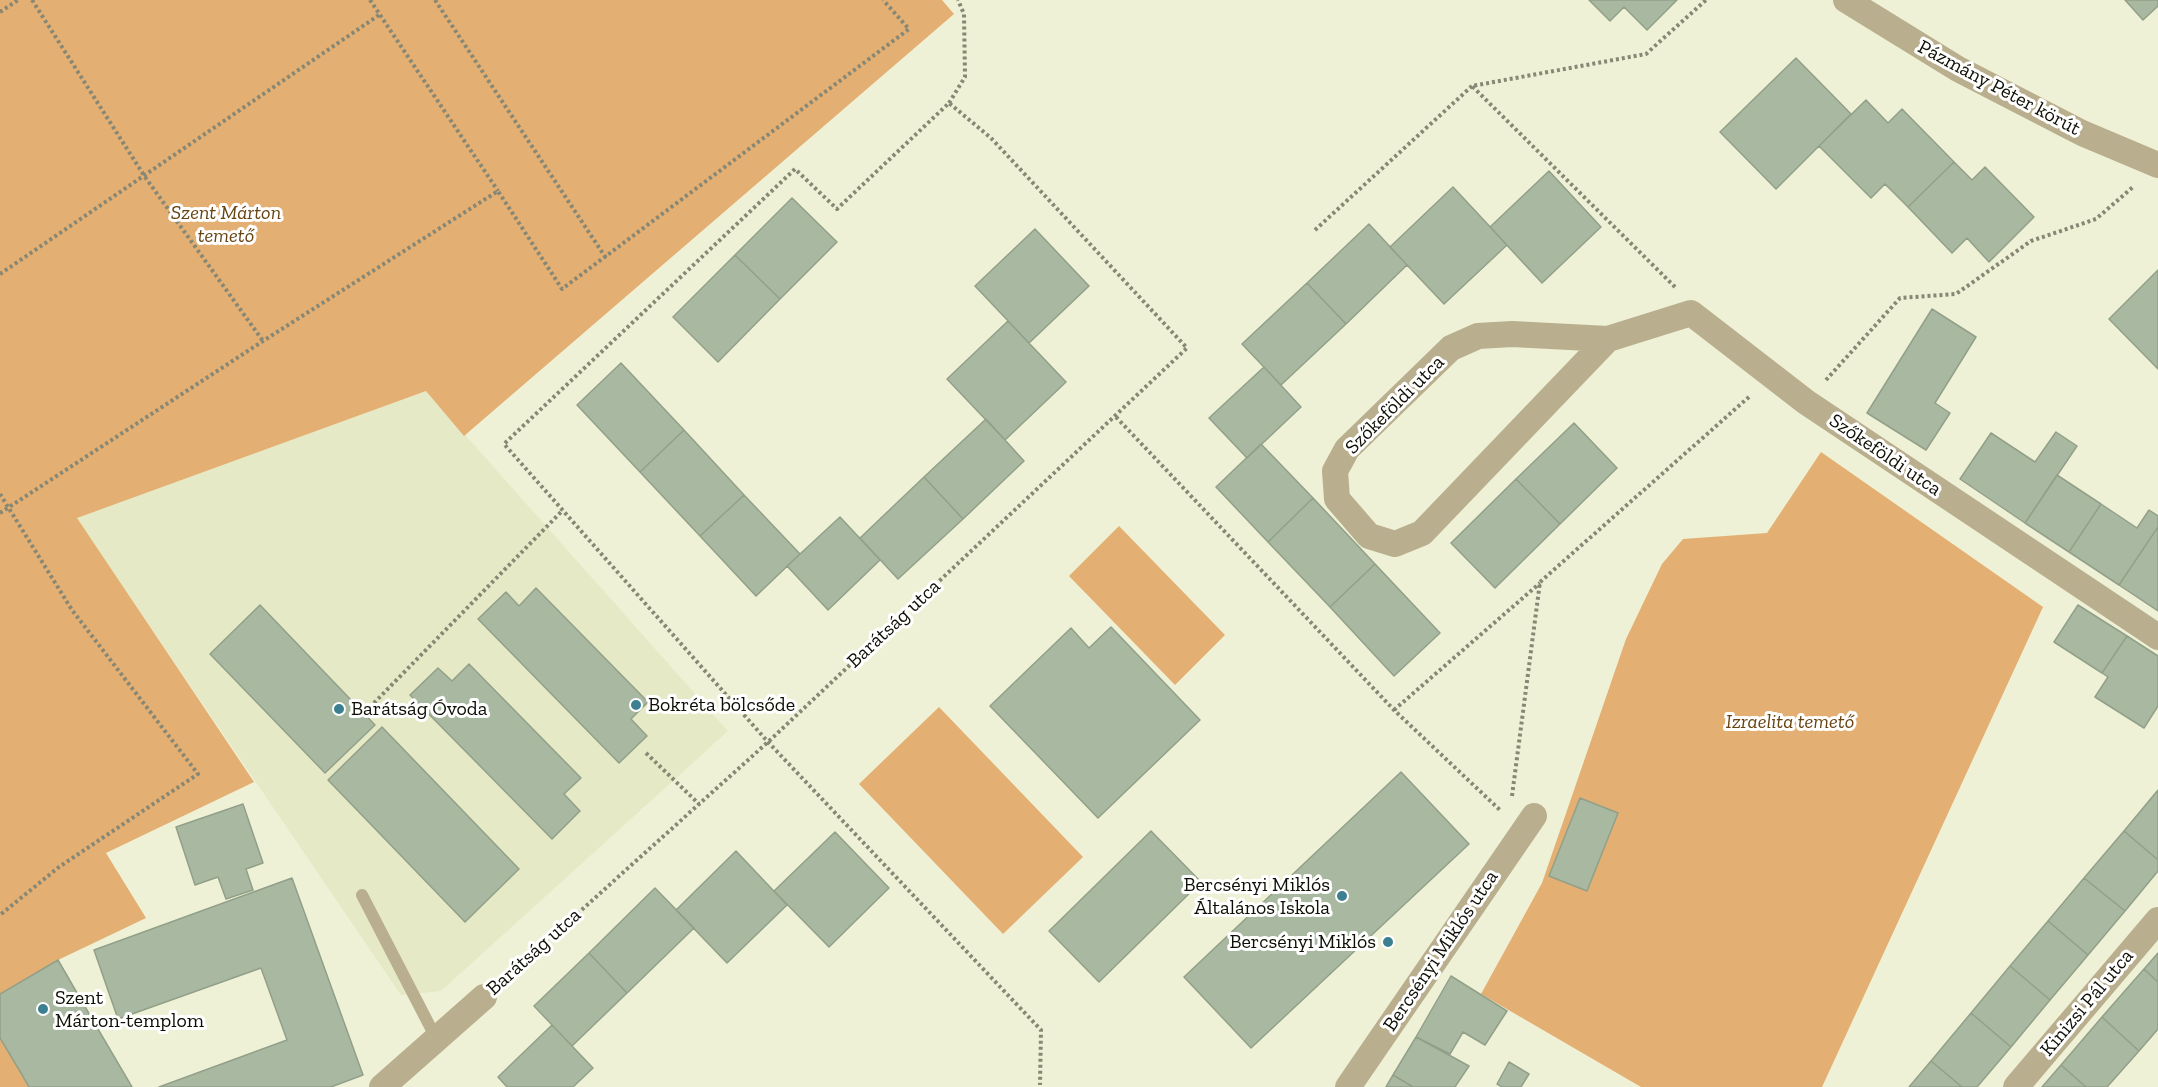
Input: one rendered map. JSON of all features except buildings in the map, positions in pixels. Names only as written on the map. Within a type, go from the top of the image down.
[{"type":"street","name":"Pázmány Péter körút","points":[[1846,0],[1958,69],[2082,133],[2149,173]]},
{"type":"street","name":"Szőkeföldi utca","points":[[1608,339],[1422,533],[1395,543],[1369,536],[1337,499],[1335,471],[1347,449],[1451,348],[1478,336],[1512,334],[1608,339],[1691,313],[1806,402],[2158,637]]},
{"type":"street","name":"Bercsényi Miklós utca","points":[[1348,1087],[1534,816]]},
{"type":"street","name":"Kinizsi Pál utca","points":[[2016,1087],[2158,920]]},
{"type":"street","name":"Barátság utca","points":[[382,1087],[484,997]]},
{"type":"lane","points":[[362,895],[437,1040]]},
{"type":"path","points":[[0,12],[18,0]]},
{"type":"path","points":[[32,0],[145,177],[262,341]]},
{"type":"path","points":[[370,0],[562,290],[909,29],[883,0]]},
{"type":"path","points":[[435,0],[606,258]]},
{"type":"path","points":[[958,0],[964,14],[965,77],[950,103],[837,209],[795,169],[504,444],[768,742],[1041,1030],[1040,1086]]},
{"type":"path","points":[[1315,230],[1472,87],[1646,54],[1706,0]]},
{"type":"path","points":[[0,274],[379,15]]},
{"type":"path","points":[[1472,87],[1680,292],[1691,313]]},
{"type":"path","name":"Barátság utca","points":[[484,997],[768,742],[1187,348],[991,138],[950,103]]},
{"type":"path","points":[[1806,402],[1900,297],[1956,294],[2031,241],[2096,219],[2149,173]]},
{"type":"path","points":[[0,513],[262,341],[498,191]]},
{"type":"path","points":[[1394,710],[1771,377]]},
{"type":"path","points":[[1116,417],[1394,710],[1509,818]]},
{"type":"path","points":[[0,494],[72,610],[198,774],[59,867],[0,915]]},
{"type":"path","points":[[374,703],[563,510]]},
{"type":"path","points":[[1510,807],[1540,582]]},
{"type":"path","points":[[646,753],[699,804]]},
{"type":"shaded area","points":[[426,391],[728,731],[441,991],[401,995],[76,518]]},
{"type":"green space","name":"Szent Márton temető","points":[[0,0],[942,0],[954,14],[464,436],[426,391],[77,518],[254,782],[106,853],[146,918],[58,960],[0,994]]},
{"type":"green space","name":"Izraelita temető","points":[[1821,452],[2043,607],[1822,1087],[1641,1087],[1481,994],[1542,883],[1626,639],[1662,564],[1683,539],[1767,533]]},
{"type":"green space","points":[[1119,526],[1225,635],[1175,685],[1069,576]]},
{"type":"green space","points":[[939,707],[1083,857],[1003,934],[859,784]]},
{"type":"green space","points":[[0,1038],[29,1087],[0,1087]]},
{"type":"place","name":"Bokréta bölcsőde","points":[[636,705]]},
{"type":"place","name":"Barátság Óvoda","points":[[339,709]]},
{"type":"place","name":"Bercsényi Miklós Általános Iskola","points":[[1342,896]]},
{"type":"place","name":"Bercsényi Miklós","points":[[1388,942]]},
{"type":"place","name":"Szent Márton-templom","points":[[43,1009]]}]
